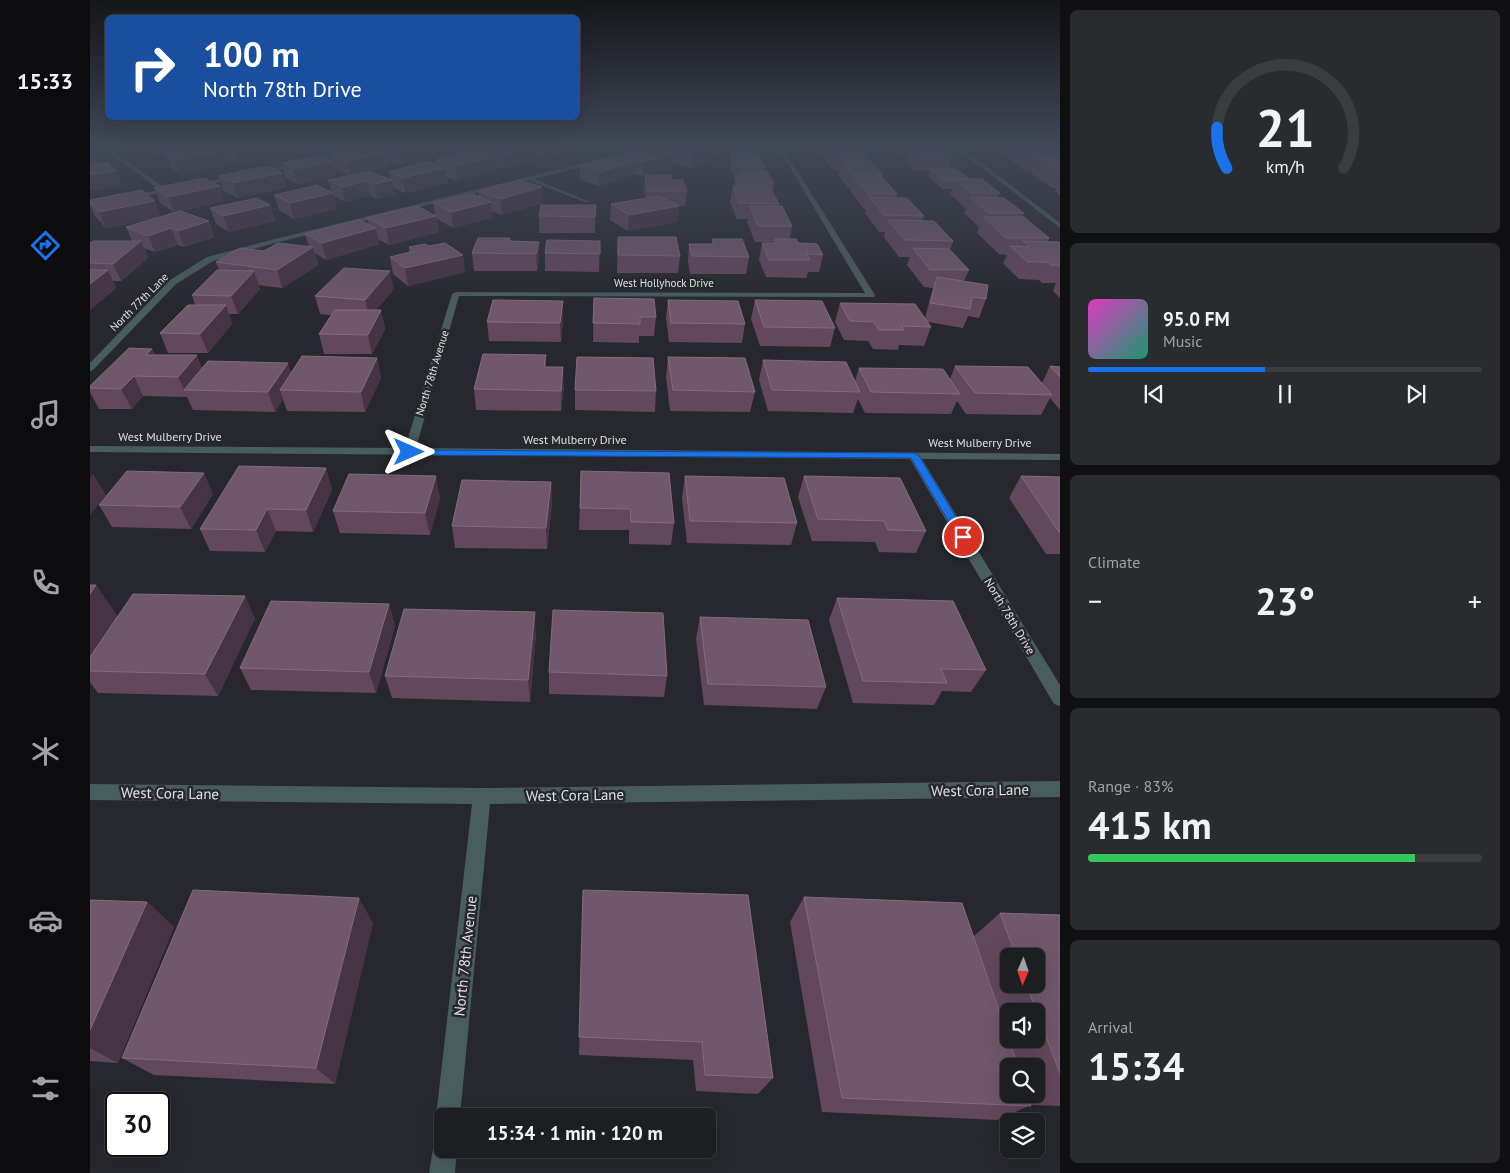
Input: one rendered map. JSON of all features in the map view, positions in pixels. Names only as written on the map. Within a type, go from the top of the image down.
[{"type":"street","points":[[90,203],[117,199]]},
{"type":"street","name":"North 77th Lane","points":[[90,368],[173,282],[210,259],[269,242],[444,199]]},
{"type":"street","points":[[578,199],[586,202]]},
{"type":"street","name":"West Hollyhock Drive","points":[[456,294],[871,295],[812,199]]},
{"type":"street","points":[[1025,199],[1060,226]]},
{"type":"street","name":"North 78th Avenue","points":[[409,452],[456,294]]},
{"type":"street","name":"West Mulberry Drive","points":[[90,449],[1060,457]]},
{"type":"street","name":"North 78th Drive","points":[[914,456],[1060,699]]},
{"type":"street","name":"West Cora Lane","points":[[90,792],[482,796],[1060,789]]},
{"type":"street","name":"North 78th Avenue","points":[[449,1108],[482,796]]},
{"type":"street","points":[[442,1173],[444,1158]]},
{"type":"building","points":[[152,199],[155,201],[99,212],[90,203],[90,200]]},
{"type":"building","points":[[254,199],[258,199],[270,205],[223,216],[210,208]]},
{"type":"building","points":[[281,199],[308,199],[290,203]]},
{"type":"building","points":[[452,199],[484,199],[491,202],[451,212],[433,203]]},
{"type":"building","points":[[643,199],[664,199],[679,206],[629,215],[611,204]]},
{"type":"building","points":[[737,199],[776,199],[779,204],[739,203]]},
{"type":"building","points":[[870,199],[908,199],[924,216],[884,215]]},
{"type":"building","points":[[972,199],[1005,199],[1024,213],[988,213]]},
{"type":"building","points":[[541,205],[596,205],[595,217],[539,216]]},
{"type":"building","points":[[417,206],[436,216],[386,228],[367,218]]},
{"type":"building","points":[[750,206],[782,206],[792,226],[758,226]]},
{"type":"building","points":[[180,211],[209,221],[178,231],[171,228],[148,236],[126,227]]},
{"type":"building","points":[[983,217],[1024,217],[1049,238],[1006,238]]},
{"type":"building","points":[[359,220],[376,228],[322,243],[305,234]]},
{"type":"building","points":[[888,220],[934,221],[953,241],[905,240]]},
{"type":"building","points":[[618,237],[676,237],[680,256],[618,255]]},
{"type":"building","points":[[478,238],[510,238],[509,241],[539,242],[536,254],[472,253]]},
{"type":"building","points":[[712,239],[742,239],[749,257],[692,256],[689,244],[714,244]]},
{"type":"building","points":[[775,239],[796,239],[798,243],[817,244],[823,255],[807,254],[810,260],[769,260],[762,243],[777,243]]},
{"type":"building","points":[[547,240],[600,241],[600,254],[545,253]]},
{"type":"building","points":[[93,241],[141,241],[113,264],[90,263],[90,243]]},
{"type":"building","points":[[1023,241],[1059,242],[1060,266],[1051,265],[1047,262],[1027,262],[1010,246],[1029,247]]},
{"type":"building","points":[[278,243],[313,247],[277,270],[216,262],[240,248],[264,251]]},
{"type":"building","points":[[445,243],[463,255],[405,268],[390,257],[414,251],[409,247]]},
{"type":"building","points":[[913,248],[949,249],[969,270],[930,270]]},
{"type":"building","points":[[344,268],[390,271],[365,300],[315,296]]},
{"type":"building","points":[[90,270],[108,270],[90,284]]},
{"type":"building","points":[[217,270],[254,271],[231,296],[192,295]]},
{"type":"building","points":[[937,277],[988,285],[986,299],[972,297],[970,309],[930,303]]},
{"type":"building","points":[[594,298],[654,299],[656,317],[640,317],[640,324],[593,323]]},
{"type":"building","points":[[493,300],[563,301],[560,323],[487,322]]},
{"type":"building","points":[[668,300],[738,301],[745,324],[671,323]]},
{"type":"building","points":[[755,300],[822,301],[835,328],[764,327]]},
{"type":"building","points":[[840,303],[915,304],[931,327],[901,326],[904,330],[879,330],[874,322],[850,321]]},
{"type":"building","points":[[188,305],[226,305],[200,334],[160,333]]},
{"type":"building","points":[[335,310],[381,310],[368,335],[319,334]]},
{"type":"building","points":[[129,348],[152,349],[146,355],[197,355],[178,377],[134,376],[121,389],[90,388]]},
{"type":"building","points":[[483,354],[546,355],[544,367],[563,367],[561,391],[474,389]]},
{"type":"building","points":[[302,356],[377,358],[361,392],[280,390]]},
{"type":"building","points":[[577,357],[653,358],[656,391],[575,390]]},
{"type":"building","points":[[668,357],[745,358],[755,392],[673,390]]},
{"type":"building","points":[[763,360],[846,362],[860,392],[772,390]]},
{"type":"building","points":[[208,361],[288,363],[268,392],[184,390]]},
{"type":"building","points":[[955,366],[1028,367],[1052,395],[975,393]]},
{"type":"building","points":[[1050,366],[1060,367],[1060,377]]},
{"type":"building","points":[[859,368],[943,369],[960,394],[871,392]]},
{"type":"building","points":[[239,466],[326,468],[306,510],[267,509],[256,530],[200,529]]},
{"type":"building","points":[[127,471],[204,473],[180,507],[99,505]]},
{"type":"building","points":[[581,471],[669,473],[674,523],[631,522],[630,509],[580,508]]},
{"type":"building","points":[[349,474],[436,476],[425,513],[333,511]]},
{"type":"building","points":[[685,476],[784,478],[797,523],[690,521]]},
{"type":"building","points":[[804,476],[900,478],[926,531],[888,530],[884,521],[818,519]]},
{"type":"building","points":[[1021,476],[1060,477],[1060,532],[1059,532]]},
{"type":"building","points":[[462,480],[551,482],[546,528],[452,526]]},
{"type":"building","points":[[90,585],[96,585],[90,594]]},
{"type":"building","points":[[133,594],[245,596],[205,674],[90,671],[90,657]]},
{"type":"building","points":[[837,598],[953,601],[986,670],[941,669],[947,683],[863,681]]},
{"type":"building","points":[[271,601],[389,604],[369,672],[240,668]]},
{"type":"building","points":[[404,609],[535,612],[528,680],[385,676]]},
{"type":"building","points":[[553,610],[663,613],[667,676],[549,672]]},
{"type":"building","points":[[700,617],[808,620],[826,687],[708,684]]},
{"type":"building","points":[[193,890],[359,898],[316,1068],[122,1058]]},
{"type":"building","points":[[583,890],[748,895],[773,1078],[705,1075],[702,1042],[579,1037]]},
{"type":"building","points":[[804,897],[962,903],[1000,1014],[1000,1048],[1012,1048],[1015,1058],[1000,1058],[1000,1103],[1030,1103],[1031,1106],[842,1098]]},
{"type":"building","points":[[90,900],[147,902],[90,1030]]},
{"type":"building","points":[[1000,913],[1060,915],[1060,1073],[1045,1034],[1045,1003],[1033,1003],[1029,993],[1045,993],[1045,948],[1013,948]]},
{"type":"route","points":[[409,452],[914,456],[963,537]]}]
